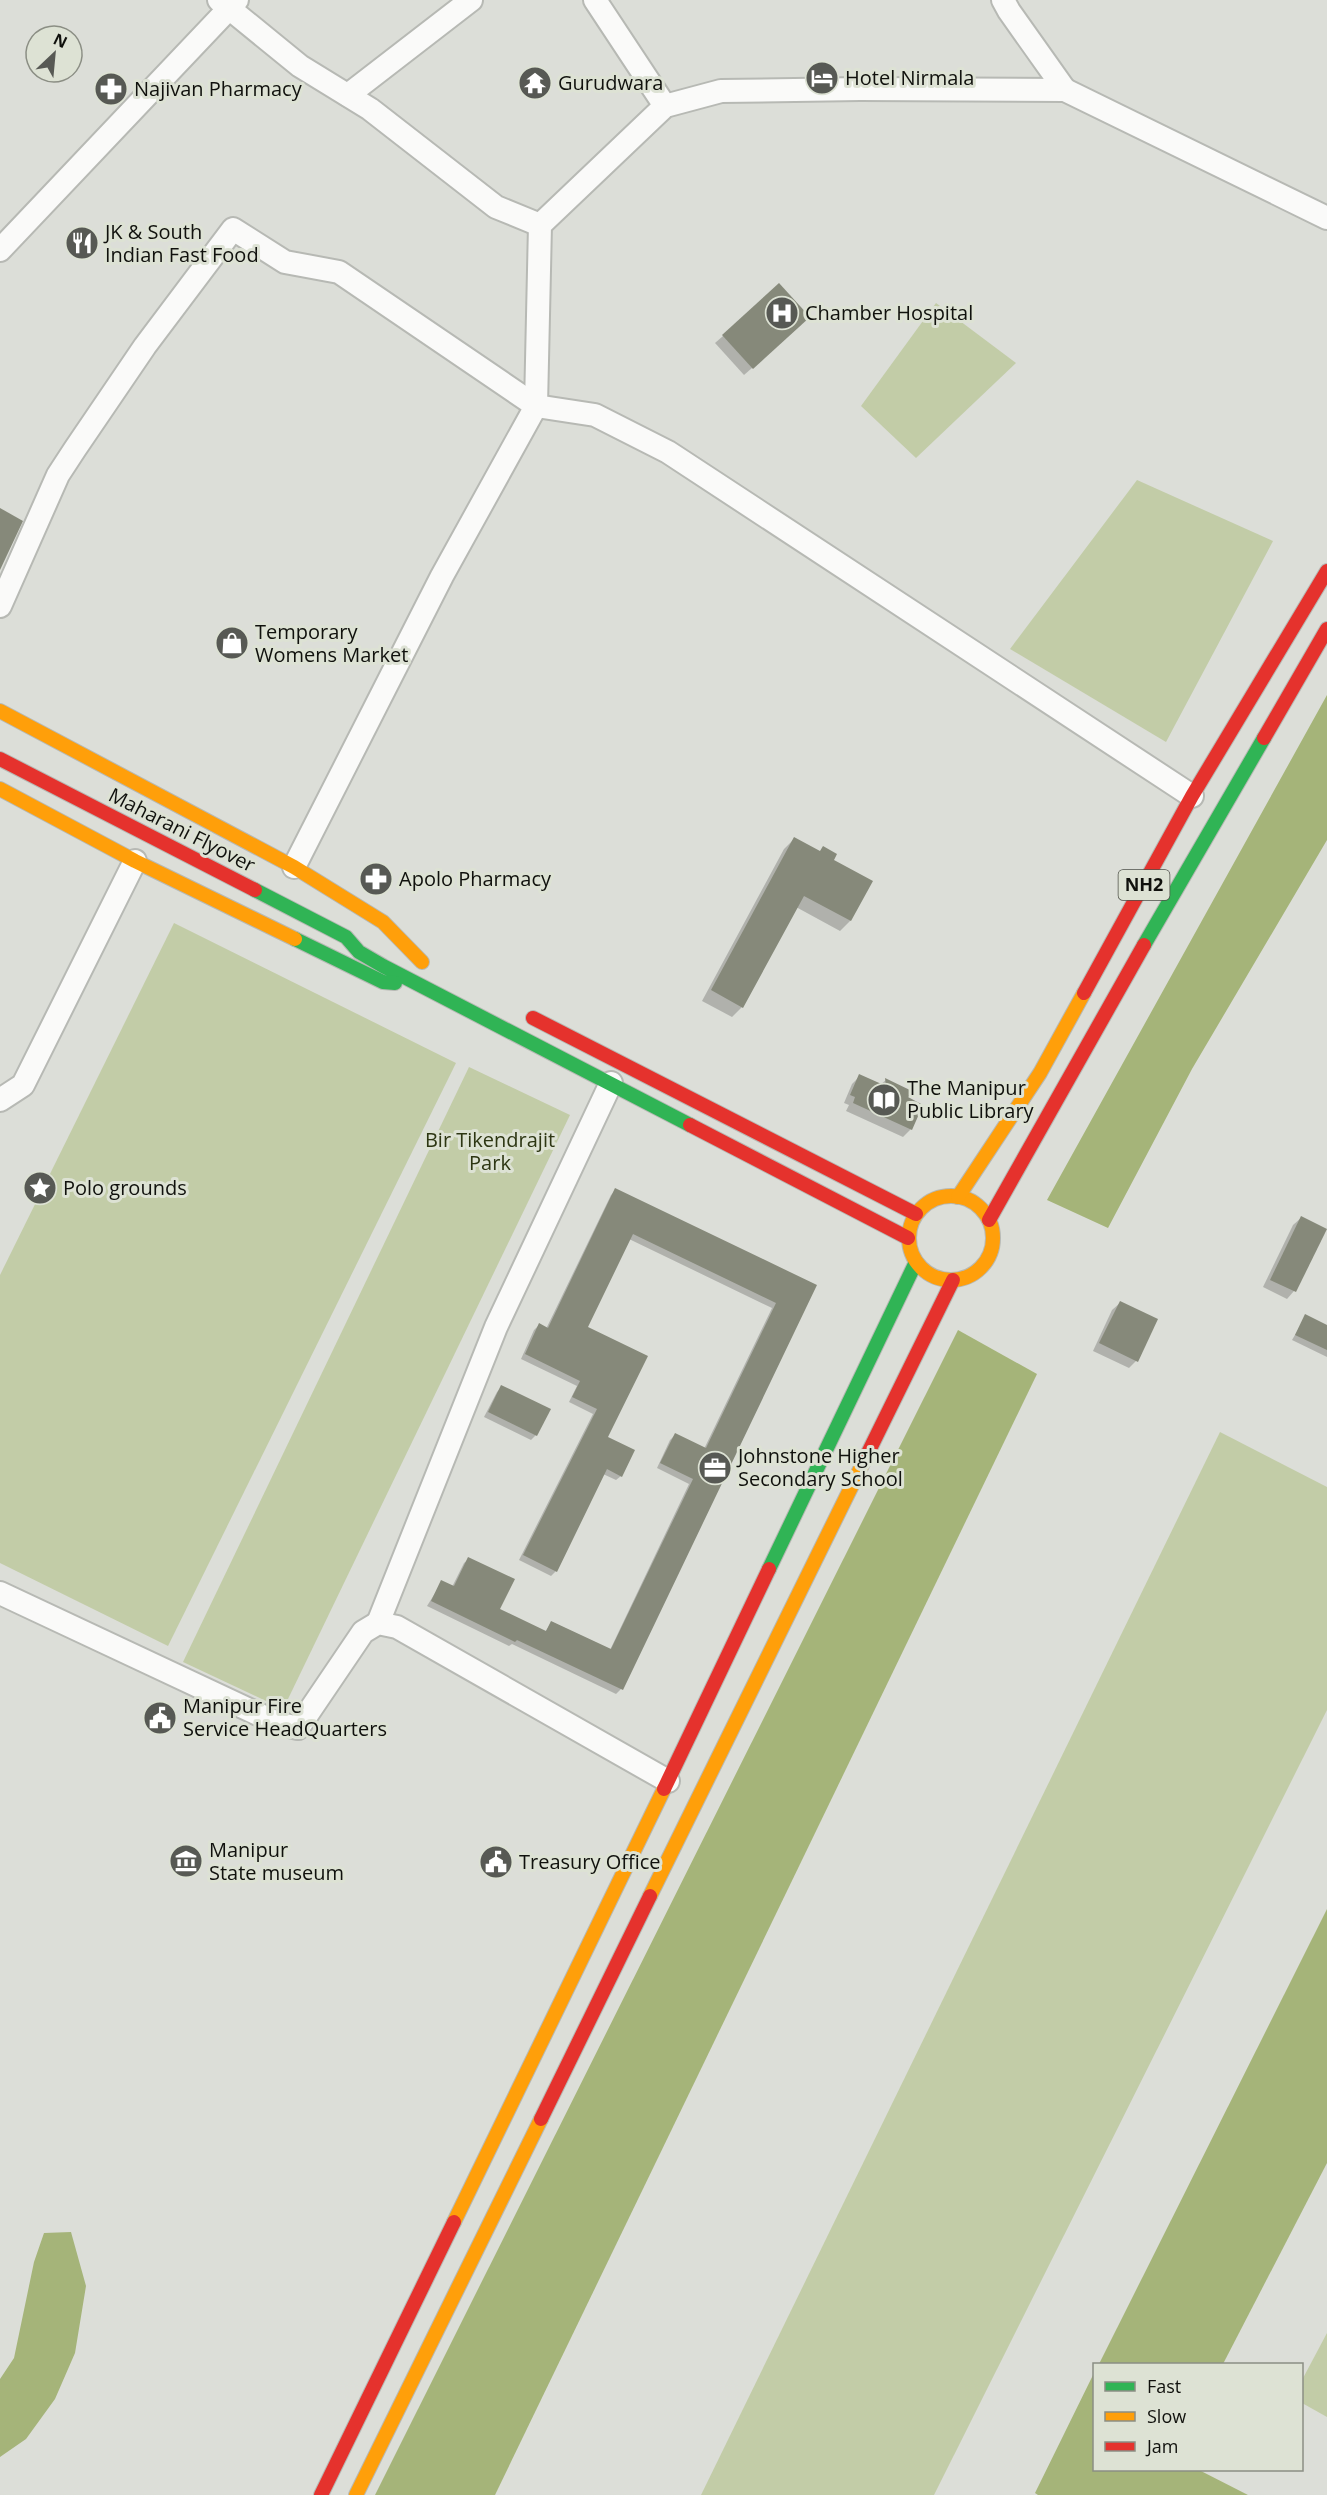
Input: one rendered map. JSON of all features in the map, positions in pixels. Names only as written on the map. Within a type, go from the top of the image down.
[{"type":"main road","name":"NH2","points":[[957,1197],[1004,1132],[1040,1073],[1192,796],[1327,571]]},
{"type":"main road","name":"NH2","points":[[989,1220],[1117,992],[1327,629]]},
{"type":"main road","points":[[0,711],[294,867],[383,922],[427,965],[390,948]]},
{"type":"main road","name":"Maharani Flyover","points":[[0,759],[346,937],[367,939]]},
{"type":"main road","points":[[0,789],[135,861],[382,982],[420,985]]},
{"type":"main road","name":"Maharani Flyover","points":[[346,937],[359,952],[420,985],[908,1238]]},
{"type":"main road","points":[[525,1014],[916,1214]]},
{"type":"main road","points":[[741,1151],[752,1129]]},
{"type":"main road","points":[[946,1196],[957,1197],[970,1201],[981,1209],[989,1220],[992,1246],[988,1258],[979,1270],[967,1277],[953,1280],[939,1278],[926,1272],[916,1262],[910,1250],[908,1238],[916,1214],[934,1199],[946,1196]]},
{"type":"main road","points":[[321,2495],[668,1781],[916,1262]]},
{"type":"main road","points":[[356,2495],[953,1280]]},
{"type":"street","points":[[348,95],[471,0]]},
{"type":"street","points":[[595,0],[665,106]]},
{"type":"street","points":[[1003,0],[1065,90]]},
{"type":"street","points":[[0,250],[228,3],[300,66],[370,109],[496,207],[540,225]]},
{"type":"street","points":[[294,867],[442,576],[536,406],[540,225],[665,106],[721,91],[1065,90],[1327,218]]},
{"type":"street","points":[[0,606],[58,475],[145,346],[233,229],[285,262],[339,272],[536,406],[595,415],[668,452],[1192,796]]},
{"type":"street","points":[[0,1100],[23,1085],[135,861]]},
{"type":"street","points":[[0,1593],[277,1723],[298,1728],[363,1632],[378,1623],[496,1327],[611,1083]]},
{"type":"street","points":[[378,1623],[397,1627],[668,1781]]},
{"type":"green space","points":[[936,303],[1016,363],[916,458],[861,406]]},
{"type":"green space","points":[[1137,480],[1273,541],[1166,742],[1010,649]]},
{"type":"green space","points":[[174,923],[456,1063],[168,1646],[0,1563],[0,1275]]},
{"type":"green space","name":"Bir Tikendrajit Park","points":[[469,1067],[570,1115],[288,1699],[266,1701],[183,1662]]},
{"type":"green space","points":[[1220,1432],[1327,1487],[1327,1710],[934,2495],[701,2495]]},
{"type":"green space","points":[[1327,2333],[1327,2417],[1303,2404],[1303,2378]]},
{"type":"shaded area","points":[[1327,695],[1327,840],[1192,1069],[1108,1228],[1047,1200]]},
{"type":"shaded area","points":[[958,1330],[1037,1374],[495,2495],[375,2495]]},
{"type":"shaded area","points":[[1327,1909],[1327,2163],[1224,2363],[1100,2363]]},
{"type":"shaded area","points":[[71,2232],[86,2286],[75,2353],[55,2399],[26,2439],[0,2457],[0,2379],[14,2358],[34,2262],[44,2233]]},
{"type":"shaded area","points":[[1093,2375],[1093,2471],[1201,2471],[1248,2495],[1038,2495],[1035,2493]]},
{"type":"building","points":[[779,283],[810,317],[753,369],[722,335]]},
{"type":"building","points":[[0,508],[23,521],[0,570]]},
{"type":"building","points":[[794,837],[820,851],[823,846],[837,854],[834,860],[873,881],[851,921],[804,896],[743,1008],[711,990]]},
{"type":"building","name":"The Manipur Public Library","points":[[859,1074],[886,1086],[885,1078],[914,1092],[908,1097],[923,1105],[912,1130],[853,1103],[855,1097],[850,1095]]},
{"type":"building","points":[[615,1188],[817,1285],[623,1690],[517,1640],[515,1642],[431,1601],[441,1580],[454,1586],[468,1557],[515,1579],[500,1609],[546,1631],[551,1621],[611,1649],[693,1479],[660,1463],[675,1433],[706,1448],[776,1303],[633,1234],[588,1327],[648,1356],[608,1437],[635,1450],[622,1477],[607,1469],[557,1572],[523,1555],[597,1409],[572,1397],[580,1381],[525,1354],[539,1323],[548,1328]]},
{"type":"building","points":[[1301,1216],[1327,1229],[1296,1292],[1270,1280]]},
{"type":"building","points":[[1120,1301],[1158,1319],[1138,1362],[1099,1343]]},
{"type":"building","points":[[1305,1314],[1327,1325],[1327,1350],[1295,1335]]},
{"type":"building","points":[[501,1385],[551,1409],[537,1436],[488,1412]]},
{"type":"traffic: fast","points":[[1144,945],[1264,738]]},
{"type":"traffic: fast","points":[[255,890],[346,937],[359,952],[383,966],[690,1125]]},
{"type":"traffic: fast","points":[[295,939],[383,982],[395,983]]},
{"type":"traffic: fast","points":[[769,1569],[916,1262]]},
{"type":"traffic: slow","points":[[0,711],[294,867],[383,922],[422,962]]},
{"type":"traffic: slow","points":[[0,789],[135,861],[295,939]]},
{"type":"traffic: slow","points":[[958,1197],[1040,1073],[1084,993]]},
{"type":"traffic: slow","points":[[951,1196],[967,1199],[981,1208],[990,1222],[993,1238],[990,1254],[981,1268],[967,1277],[951,1280],[935,1277],[921,1268],[912,1254],[909,1238],[912,1222],[921,1208],[935,1199],[951,1196]]},
{"type":"traffic: slow","points":[[650,1896],[865,1459]]},
{"type":"traffic: slow","points":[[454,2222],[664,1789]]},
{"type":"traffic: slow","points":[[356,2495],[541,2119]]},
{"type":"traffic: jam","points":[[1084,993],[1192,796],[1327,571]]},
{"type":"traffic: jam","points":[[1264,738],[1327,629]]},
{"type":"traffic: jam","points":[[0,759],[255,890]]},
{"type":"traffic: jam","points":[[989,1220],[1144,945]]},
{"type":"traffic: jam","points":[[533,1018],[916,1214]]},
{"type":"traffic: jam","points":[[690,1125],[908,1238]]},
{"type":"traffic: jam","points":[[865,1459],[953,1280]]},
{"type":"traffic: jam","points":[[664,1789],[769,1569]]},
{"type":"traffic: jam","points":[[541,2119],[650,1896]]},
{"type":"traffic: jam","points":[[321,2495],[454,2222]]},
{"type":"place","name":"Hotel Nirmala","points":[[822,78]]},
{"type":"place","name":"Gurudwara","points":[[535,83]]},
{"type":"place","name":"Najivan Pharmacy","points":[[111,89]]},
{"type":"place","name":"JK & South Indian Fast Food","points":[[82,243]]},
{"type":"place","name":"Chamber Hospital","points":[[782,313]]},
{"type":"place","name":"Temporary Womens Market","points":[[232,643]]},
{"type":"place","name":"Apolo Pharmacy","points":[[376,879]]},
{"type":"place","name":"The Manipur Public Library","points":[[884,1100]]},
{"type":"place","name":"Polo grounds","points":[[40,1188]]},
{"type":"place","name":"Johnstone Higher Secondary School","points":[[715,1468]]},
{"type":"place","name":"Manipur Fire Service HeadQuarters","points":[[160,1718]]},
{"type":"place","name":"Manipur State museum","points":[[186,1861]]},
{"type":"place","name":"Treasury Office","points":[[496,1862]]}]
